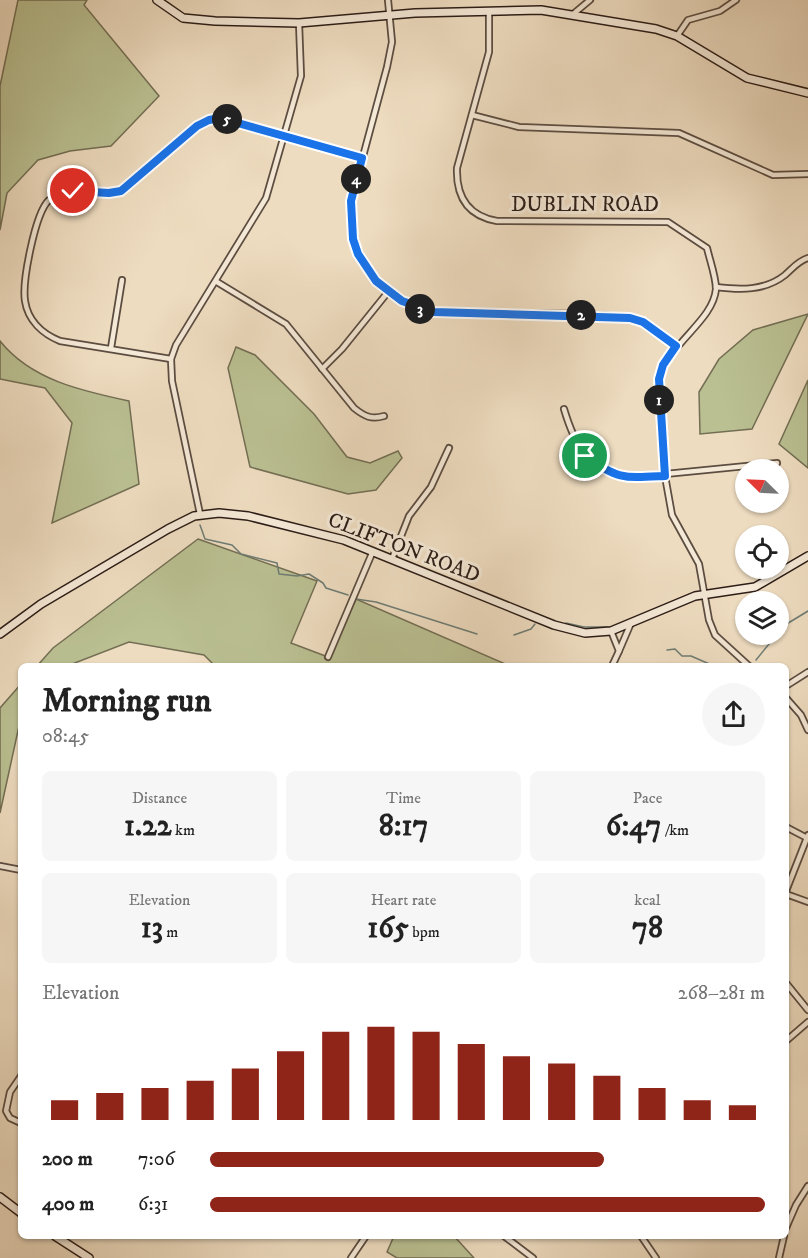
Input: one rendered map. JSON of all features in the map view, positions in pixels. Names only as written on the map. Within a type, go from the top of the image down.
[{"type":"main road","points":[[157,0],[174,14],[195,20],[299,23],[390,16],[541,10],[656,29],[677,36],[747,78],[808,93]]},
{"type":"main road","name":"CLIFTON ROAD","points":[[0,634],[73,585],[168,529],[200,514],[226,513],[248,516],[334,537],[571,630],[592,633],[611,631],[683,600],[706,594],[755,587],[808,556]]},
{"type":"main road","points":[[0,1197],[18,1211]]},
{"type":"main road","points":[[60,1239],[89,1258]]},
{"type":"street","points":[[388,0],[392,42],[351,201],[353,239],[366,268],[388,292],[416,308],[434,312],[630,318],[643,322],[676,346]]},
{"type":"street","points":[[572,15],[590,0]]},
{"type":"street","points":[[677,36],[688,20],[720,11],[736,0]]},
{"type":"street","name":"DUBLIN ROAD","points":[[489,11],[489,52],[457,168],[460,196],[475,214],[497,221],[669,222],[707,248],[716,287]]},
{"type":"street","points":[[200,514],[172,381],[171,359],[176,345],[218,282],[266,198],[301,76],[299,23]]},
{"type":"street","points":[[472,115],[519,127],[679,132],[773,175],[808,174]]},
{"type":"street","points":[[171,359],[60,341],[48,336],[29,314],[25,302],[27,277],[37,220],[50,200],[60,193],[73,191],[109,193],[121,191],[197,126],[220,118],[285,134],[362,158]]},
{"type":"street","points":[[746,663],[715,634],[709,620],[706,594],[693,550],[672,515],[665,476],[659,379],[663,365],[676,346],[706,315],[714,300],[716,287],[740,289],[762,287],[779,279],[798,262],[808,258]]},
{"type":"street","points":[[111,348],[122,280]]},
{"type":"street","points":[[218,282],[286,324],[354,408],[364,416],[375,419],[384,416]]},
{"type":"street","points":[[322,369],[342,350],[388,292]]},
{"type":"street","points":[[564,410],[574,442],[585,456],[608,473],[626,478],[735,468]]},
{"type":"street","points":[[392,559],[409,516],[431,487],[449,448]]},
{"type":"street","points":[[328,657],[372,552]]},
{"type":"street","points":[[613,663],[631,623]]},
{"type":"street","points":[[611,631],[619,651]]},
{"type":"street","points":[[789,684],[808,672]]},
{"type":"street","points":[[789,701],[801,715],[808,730]]},
{"type":"street","points":[[789,828],[808,836],[789,884]]},
{"type":"street","points":[[0,866],[18,869]]},
{"type":"street","points":[[789,893],[808,902]]},
{"type":"street","points":[[789,987],[808,1010]]},
{"type":"street","points":[[789,1038],[808,1022]]},
{"type":"street","points":[[18,1080],[10,1092],[6,1111],[10,1118],[18,1122]]},
{"type":"street","points":[[789,1221],[808,1186]]},
{"type":"street","points":[[351,1258],[364,1239]]},
{"type":"street","points":[[508,1239],[533,1258]]},
{"type":"street","points":[[642,1239],[656,1258]]},
{"type":"street","points":[[779,1258],[783,1239]]},
{"type":"green space","points":[[18,0],[87,0],[84,5],[159,96],[111,146],[70,151],[38,160],[7,193],[0,230],[0,86]]},
{"type":"green space","points":[[808,314],[752,429],[700,434],[699,392],[719,359],[753,330]]},
{"type":"green space","points":[[0,341],[27,365],[58,382],[129,401],[139,484],[52,523],[72,423],[45,388],[0,379]]},
{"type":"green space","points":[[236,347],[255,355],[314,414],[347,457],[370,463],[398,451],[402,458],[376,490],[348,494],[250,467],[228,368]]},
{"type":"green space","points":[[808,380],[808,468],[779,444]]},
{"type":"green space","points":[[198,539],[317,581],[291,643],[328,657],[356,599],[503,663],[212,663],[204,655],[129,642],[75,663],[40,663],[53,648]]},
{"type":"green space","points":[[18,687],[18,731],[0,813],[0,708]]},
{"type":"green space","points":[[393,1239],[457,1239],[474,1258],[397,1258],[387,1252]]},
{"type":"waterway","points":[[200,525],[205,539],[232,545],[241,554],[277,563],[279,574],[297,576],[309,574],[323,583],[326,588],[348,595]]},
{"type":"waterway","points":[[356,599],[376,602],[477,634]]},
{"type":"waterway","points":[[789,623],[808,611]]},
{"type":"waterway","points":[[566,623],[584,627],[609,627]]},
{"type":"waterway","points":[[514,635],[531,629],[535,624]]},
{"type":"waterway","points":[[756,660],[768,645]]},
{"type":"waterway","points":[[667,650],[675,649],[682,656],[691,656],[707,663]]},
{"type":"route","points":[[73,191],[109,193],[121,191],[197,126],[220,118],[285,134],[362,158],[351,201],[350,220],[353,239],[358,254],[376,281],[402,301],[416,308],[434,312],[630,318],[643,322],[676,346],[663,365],[659,379],[665,476],[626,478],[608,473],[585,456]]}]
